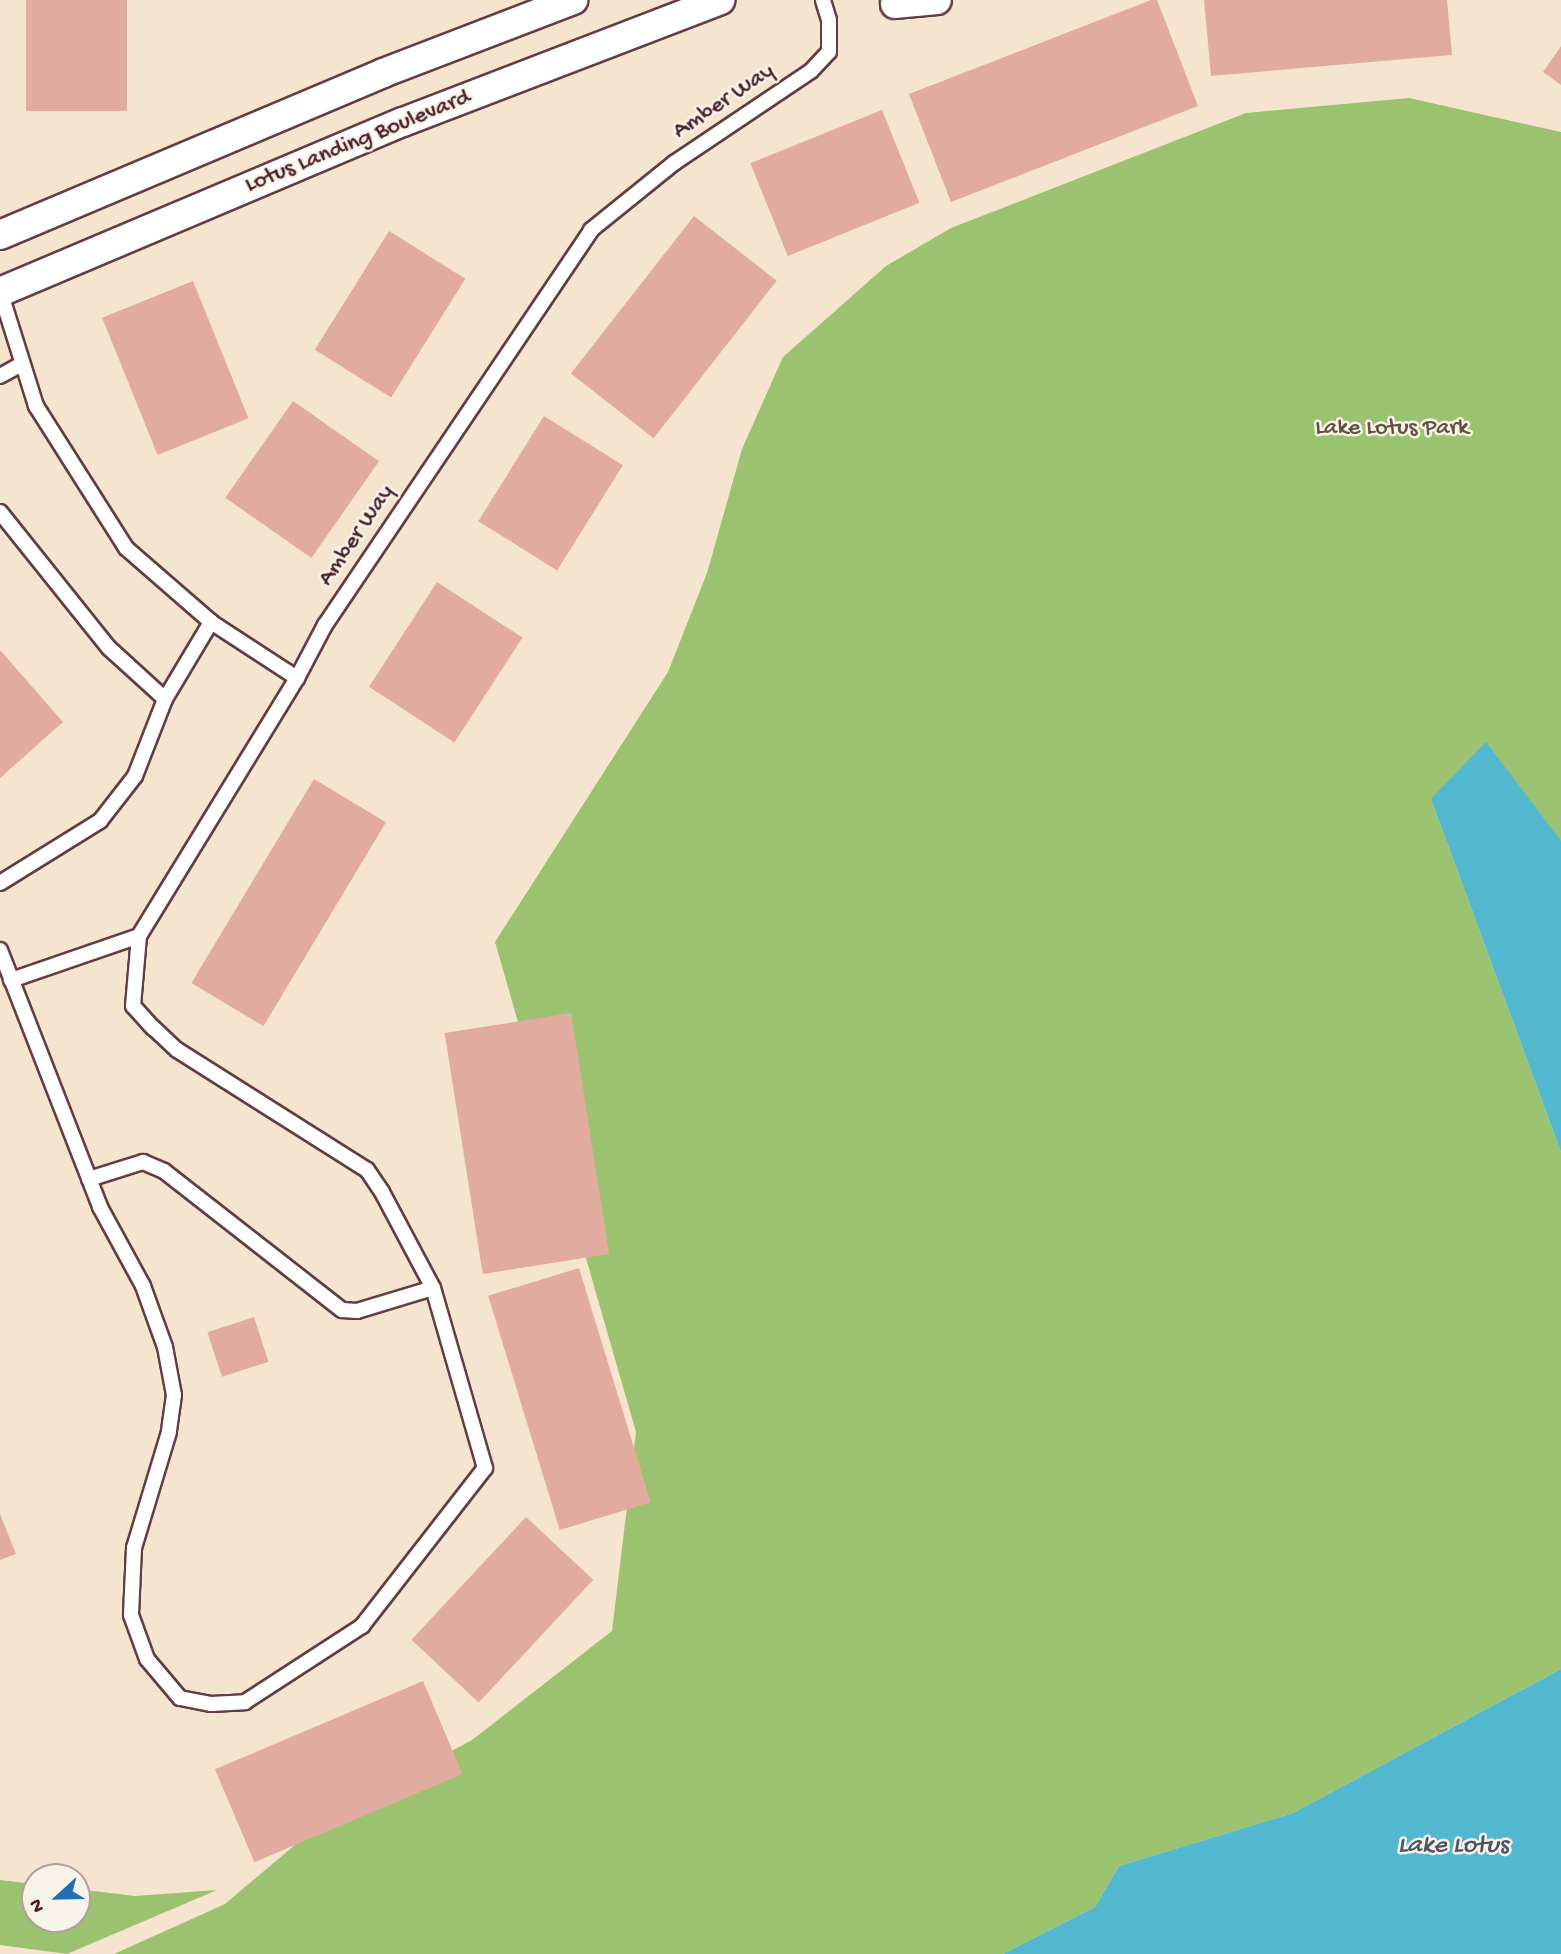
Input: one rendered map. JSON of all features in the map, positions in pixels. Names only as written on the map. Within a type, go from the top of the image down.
[{"type":"street","points":[[0,235],[383,73],[573,0]]},
{"type":"street","name":"Lotus Landing Boulevard","points":[[0,292],[403,122],[720,0]]},
{"type":"street","points":[[895,4],[937,0]]},
{"type":"lane","name":"Amber Way","points":[[139,936],[297,678],[325,625],[591,230],[674,163],[811,71],[830,52],[829,20],[823,0]]},
{"type":"lane","points":[[0,292],[20,365],[36,406],[66,459],[126,548],[211,622],[297,678]]},
{"type":"lane","points":[[0,376],[20,365]]},
{"type":"lane","points":[[0,512],[109,649],[165,699]]},
{"type":"lane","points":[[0,883],[100,821],[135,776],[165,699],[211,622]]},
{"type":"lane","points":[[0,950],[11,980],[89,1179],[143,1286],[165,1348],[174,1395],[169,1432],[134,1548],[131,1615],[147,1659],[180,1698],[211,1704],[245,1702],[362,1626],[485,1468],[433,1288],[367,1170],[177,1050],[133,1006],[139,936],[11,980]]},
{"type":"lane","points":[[89,1179],[143,1162],[164,1171],[342,1310],[357,1311],[433,1288]]},
{"type":"green space","name":"Lake Lotus Park","points":[[1409,98],[1561,132],[1561,1115],[1431,799],[1561,1152],[1561,1669],[1293,1813],[1119,1866],[1095,1907],[1003,1954],[114,1954],[225,1904],[327,1818],[472,1740],[612,1631],[636,1432],[495,942],[668,672],[707,573],[742,449],[783,357],[886,266],[951,228],[1246,113]]},
{"type":"green space","points":[[0,1880],[21,1882],[21,1933],[91,1933],[91,1891],[135,1896],[217,1890],[67,1954],[0,1945]]},
{"type":"water","points":[[1486,742],[1561,841],[1561,1152],[1431,799]]},
{"type":"water","name":"Lake Lotus","points":[[1561,1669],[1561,1954],[1003,1954],[1095,1907],[1119,1866],[1293,1813]]},
{"type":"building","points":[[26,0],[127,0],[127,111],[26,111]]},
{"type":"building","points":[[1151,0],[1157,0],[1198,106],[951,202],[909,94]]},
{"type":"building","points":[[1204,0],[1447,0],[1452,55],[1211,76]]},
{"type":"building","points":[[1561,46],[1561,85],[1543,72]]},
{"type":"building","points":[[882,110],[919,203],[788,256],[750,163]]},
{"type":"building","points":[[694,216],[777,281],[654,438],[571,374]]},
{"type":"building","points":[[389,231],[465,279],[391,397],[315,350]]},
{"type":"building","points":[[193,281],[248,418],[158,455],[102,318]]},
{"type":"building","points":[[293,401],[379,461],[311,558],[225,498]]},
{"type":"building","points":[[544,416],[623,465],[557,570],[478,521]]},
{"type":"building","points":[[437,582],[523,638],[454,742],[369,687]]},
{"type":"building","points":[[0,650],[63,722],[0,778]]},
{"type":"building","points":[[314,779],[386,822],[263,1026],[191,983]]},
{"type":"building","points":[[571,1013],[609,1254],[483,1274],[445,1033]]},
{"type":"building","points":[[579,1268],[651,1502],[560,1530],[488,1296]]},
{"type":"building","points":[[254,1317],[269,1362],[222,1377],[207,1332]]},
{"type":"building","points":[[0,1514],[16,1554],[0,1560]]},
{"type":"building","points":[[526,1517],[593,1580],[479,1703],[411,1640]]},
{"type":"building","points":[[423,1681],[462,1774],[254,1862],[215,1769]]}]
